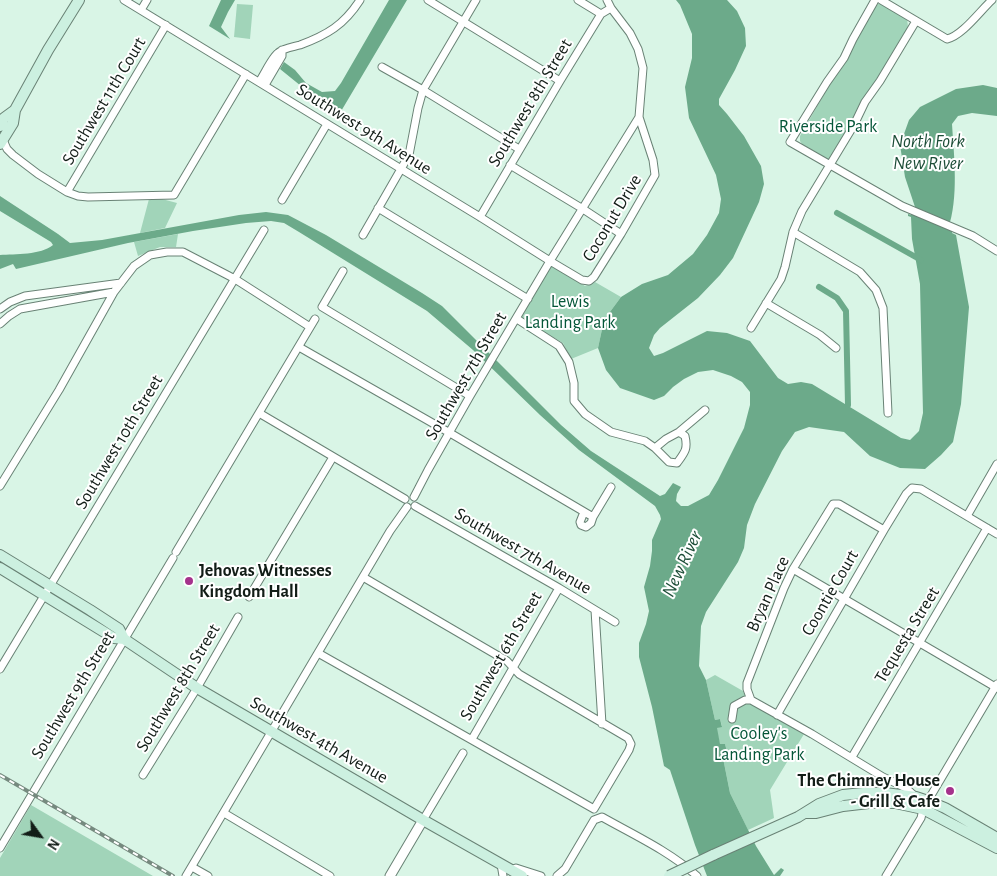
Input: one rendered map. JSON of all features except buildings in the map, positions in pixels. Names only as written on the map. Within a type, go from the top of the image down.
[{"type":"main road","points":[[1,142],[13,123],[15,110],[48,50],[79,0]]},
{"type":"main road","points":[[0,126],[4,118],[15,110]]},
{"type":"main road","name":"Southwest 4th Avenue","points":[[0,555],[48,590]]},
{"type":"main road","name":"Southwest 4th Avenue","points":[[0,568],[48,590],[119,629],[124,639],[197,688],[500,864],[507,873],[522,876]]},
{"type":"main road","points":[[669,876],[801,815],[819,804],[843,795],[885,793],[916,797],[943,818],[997,848]]},
{"type":"main road","points":[[801,815],[870,802],[926,805],[945,808],[996,834]]},
{"type":"street","name":"Southwest 9th Avenue","points":[[124,0],[401,170],[480,216],[550,261],[582,280],[589,281]]},
{"type":"street","points":[[142,10],[147,0]]},
{"type":"street","points":[[262,83],[282,56],[282,50],[318,38],[332,31],[345,20],[360,0]]},
{"type":"street","points":[[428,0],[560,81]]},
{"type":"street","points":[[363,235],[409,155],[423,90],[476,0]]},
{"type":"street","points":[[578,0],[601,14]]},
{"type":"street","name":"Coconut Drive","points":[[589,281],[594,277],[621,234],[655,175],[653,160],[639,117],[643,68],[638,49],[630,33],[610,8],[607,0]]},
{"type":"street","points":[[875,0],[852,39],[844,58],[790,142],[902,206],[973,236],[997,251]]},
{"type":"street","points":[[882,0],[947,39],[959,34],[992,0]]},
{"type":"street","name":"Southwest 8th Street","points":[[480,216],[601,14],[610,8]]},
{"type":"street","points":[[752,328],[781,279],[793,232],[802,211],[854,125],[865,102],[880,81],[916,21]]},
{"type":"street","name":"Southwest 11th Court","points":[[67,192],[166,25]]},
{"type":"street","points":[[382,67],[423,90],[519,150]]},
{"type":"street","points":[[1,142],[17,158],[38,174],[67,192],[78,196],[174,195],[246,74]]},
{"type":"street","name":"Southwest 7th Street","points":[[414,497],[470,396],[550,261],[639,117]]},
{"type":"street","points":[[282,200],[327,124]]},
{"type":"street","points":[[510,165],[621,234]]},
{"type":"street","points":[[378,208],[528,299]]},
{"type":"street","name":"Southwest 10th Street","points":[[0,669],[264,230]]},
{"type":"street","points":[[793,232],[860,272],[876,290],[883,308],[888,412]]},
{"type":"street","points":[[0,486],[59,390],[114,292],[134,266],[150,255],[183,252],[234,279],[310,327]]},
{"type":"street","points":[[344,271],[322,307],[470,396]]},
{"type":"street","points":[[0,309],[10,302],[25,296],[121,283]]},
{"type":"street","points":[[0,324],[20,309],[114,292]]},
{"type":"street","points":[[766,303],[820,335],[836,348]]},
{"type":"street","name":"Southwest 9th Street","points":[[0,848],[315,319]]},
{"type":"street","points":[[517,319],[559,346],[569,362],[574,383],[574,401],[585,414],[611,432],[645,441],[669,462],[677,463],[684,454],[687,445],[685,436],[679,432]]},
{"type":"street","points":[[299,347],[593,517]]},
{"type":"street","points":[[655,448],[679,432],[705,410]]},
{"type":"street","points":[[259,413],[405,499]]},
{"type":"street","points":[[249,597],[333,457]]},
{"type":"street","points":[[997,464],[967,516],[997,534]]},
{"type":"street","points":[[584,512],[580,522],[581,525],[586,527],[590,525],[611,487]]},
{"type":"street","name":"Coontie Court","points":[[777,715],[906,494],[912,488],[921,489],[967,516]]},
{"type":"street","points":[[405,499],[409,496],[414,497],[416,500],[415,506],[407,507]]},
{"type":"street","points":[[405,499],[404,504],[407,507]]},
{"type":"street","name":"Bryan Place","points":[[751,700],[747,683],[793,569],[833,504],[839,504],[884,530]]},
{"type":"street","name":"Southwest 7th Avenue","points":[[415,506],[615,622]]},
{"type":"street","points":[[186,876],[390,531],[407,507]]},
{"type":"street","name":"Tequesta Street","points":[[852,757],[987,528]]},
{"type":"street","points":[[793,569],[996,686],[886,876]]},
{"type":"street","points":[[318,653],[594,809],[629,750],[631,744],[628,738],[518,674],[507,661],[363,577]]},
{"type":"street","name":"Southwest 6th Street","points":[[472,740],[559,588]]},
{"type":"street","points":[[596,610],[602,724]]},
{"type":"street","name":"Southwest 8th Street","points":[[143,775],[238,617]]},
{"type":"street","points":[[732,719],[734,706],[745,700],[751,700],[852,757],[883,777],[906,788],[916,797]]},
{"type":"street","points":[[390,876],[463,753]]},
{"type":"street","points":[[224,813],[330,876]]},
{"type":"street","points":[[557,876],[565,869],[594,820],[602,817],[656,848],[697,876]]},
{"type":"street","points":[[192,867],[208,876]]},
{"type":"street","points":[[507,873],[516,868],[541,876]]},
{"type":"green space","points":[[237,4],[253,5],[250,39],[234,37]]},
{"type":"green space","name":"Riverside Park","points":[[882,4],[907,18],[908,27],[835,155],[830,159],[824,159],[805,149],[800,141],[800,136],[875,6]]},
{"type":"green space","points":[[149,199],[162,199],[177,203],[165,228],[140,233]]},
{"type":"green space","points":[[178,234],[176,247],[160,247],[138,256],[134,242]]},
{"type":"green space","name":"Lewis Landing Park","points":[[551,265],[585,286],[595,282],[621,297],[604,320],[598,348],[571,359],[563,343],[520,318]]},
{"type":"green space","name":"Cooley's Landing Park","points":[[715,675],[743,691],[747,700],[804,734],[770,790],[774,818],[748,830],[730,793],[722,753],[727,752],[725,744],[720,745],[716,728],[722,726],[720,719],[715,720],[706,680]]},
{"type":"green space","points":[[31,805],[153,876],[0,876],[0,858]]},
{"type":"water","points":[[221,0],[235,0],[221,27],[230,39],[209,26]]},
{"type":"water","points":[[389,0],[407,0],[340,113],[322,103],[280,69],[284,62],[295,70],[306,83],[322,92],[335,91]]},
{"type":"water","points":[[676,0],[727,0],[737,11],[745,28],[746,46],[719,99],[719,105],[744,136],[761,166],[764,184],[759,202],[733,258],[698,298],[660,328],[654,335],[649,348],[654,356],[707,331],[727,333],[750,341],[778,378],[788,384],[801,382],[812,384],[901,438],[910,440],[919,431],[923,413],[920,284],[912,239],[911,217],[908,216],[908,214],[912,215],[915,207],[905,177],[900,145],[909,120],[920,107],[956,89],[983,85],[997,88],[997,116],[972,113],[958,116],[952,124],[955,191],[948,229],[956,235],[969,307],[961,404],[953,442],[925,469],[900,468],[870,456],[844,432],[809,427],[795,432],[782,451],[755,504],[747,525],[744,548],[738,562],[706,612],[701,626],[699,666],[706,680],[715,720],[720,719],[722,727],[717,728],[720,744],[725,744],[727,752],[722,753],[730,793],[756,846],[774,875],[781,868],[784,870],[780,876],[707,876],[670,770],[664,766],[639,657],[639,643],[649,611],[644,587],[650,566],[652,540],[661,519],[655,506],[579,450],[473,350],[427,311],[284,223],[271,221],[193,231],[128,243],[16,269],[13,264],[0,269],[0,255],[42,251],[53,245],[0,211],[0,196],[70,243],[102,240],[239,215],[266,212],[288,215],[326,235],[442,306],[561,425],[591,451],[660,496],[665,494],[673,483],[681,487],[676,501],[681,506],[688,506],[709,495],[718,480],[744,428],[750,405],[750,392],[742,382],[713,370],[698,372],[684,379],[664,396],[654,400],[620,388],[606,370],[598,348],[604,320],[621,297],[642,284],[668,275],[693,254],[707,235],[719,213],[721,199],[716,175],[689,118],[685,87],[692,58],[692,34]]},
{"type":"waterway","points":[[837,213],[921,260]]},
{"type":"waterway","points":[[819,287],[837,298],[846,311],[848,405]]},
{"type":"railway","points":[[0,775],[173,876]]},
{"type":"place","name":"Jehovas Witnesses Kingdom Hall","points":[[189,581]]},
{"type":"place","name":"The Chimney House - Grill & Cafe","points":[[950,791]]},
{"type":"water label","name":"North Fork New River","points":[[928,152]]},
{"type":"water label","name":"New River","points":[[682,564]]}]
